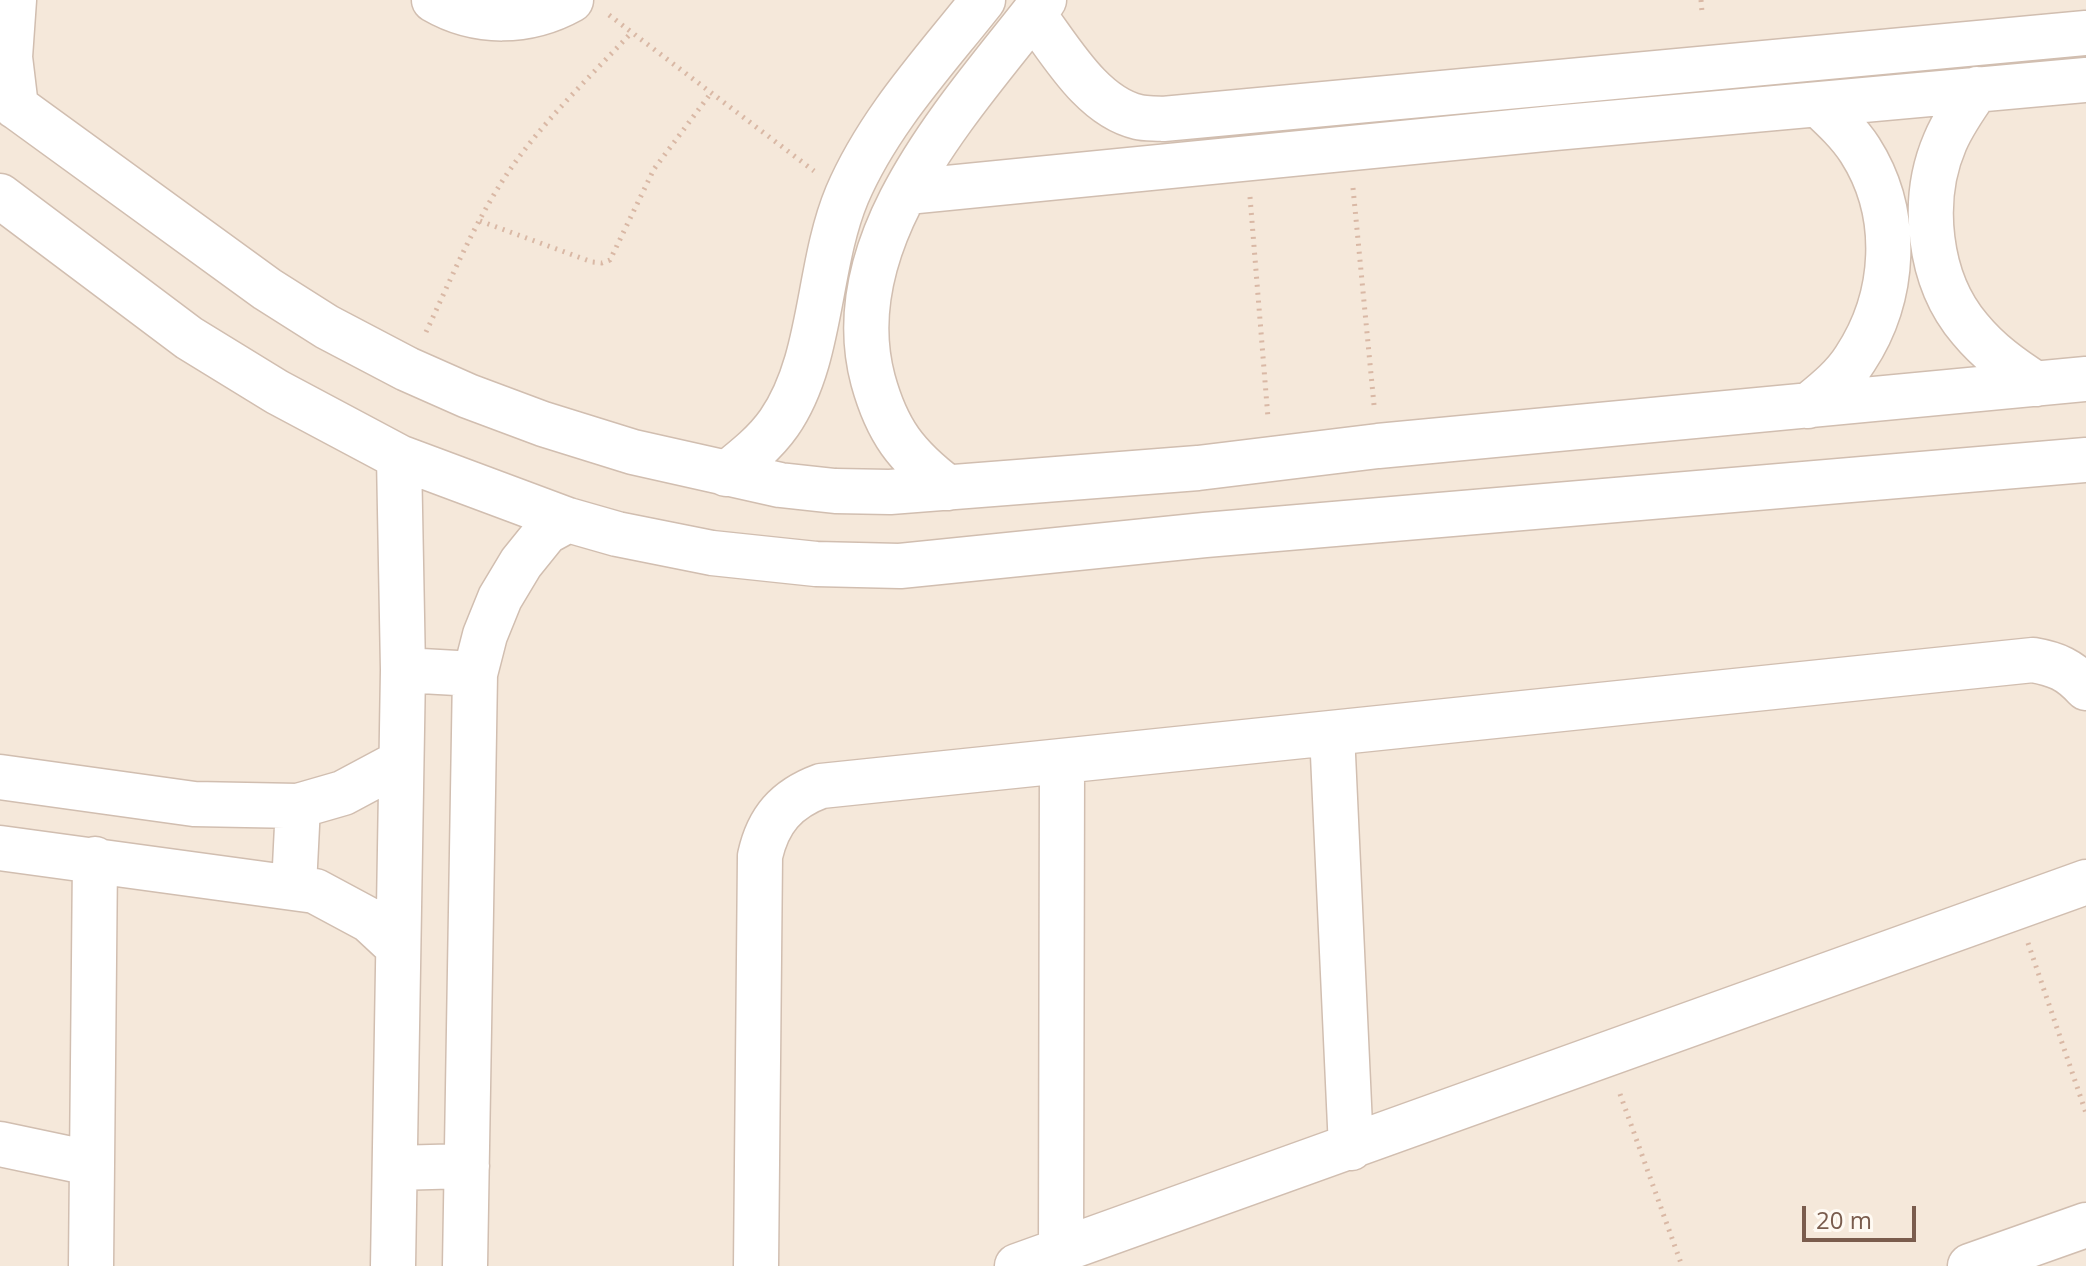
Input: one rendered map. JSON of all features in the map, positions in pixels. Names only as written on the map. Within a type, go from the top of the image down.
[{"type":"street","points":[[14,0],[8,101],[267,289],[327,327],[407,369],[543,424],[633,452],[780,485],[835,491],[890,492],[1198,468],[1378,446],[2086,379]]},
{"type":"street","points":[[434,0],[473,16],[501,20],[585,4]]},
{"type":"street","points":[[726,474],[757,449],[779,424],[793,400],[810,349],[827,258],[847,196],[882,130],[983,0]]},
{"type":"street","points":[[948,488],[916,464],[894,435],[879,402],[870,366],[866,330],[868,293],[876,257],[907,192],[958,109],[1039,7],[1096,93],[1137,117],[1163,119],[2086,33]]},
{"type":"street","points":[[907,192],[1554,128],[2086,80]]},
{"type":"street","points":[[1550,81],[1554,128]]},
{"type":"street","points":[[1977,89],[1945,142],[1938,162],[1931,203],[1933,247],[1946,290],[1968,328],[1999,360],[2036,384]]},
{"type":"street","points":[[1808,406],[1833,386],[1854,361],[1870,333],[1882,302],[1889,249],[1884,206],[1874,177],[1860,150],[1819,105]]},
{"type":"street","points":[[0,196],[189,338],[277,392],[399,457],[568,520],[617,534],[712,553],[830,565],[900,566],[1205,535],[2086,460]]},
{"type":"street","points":[[1884,206],[1931,203]]},
{"type":"street","points":[[393,1266],[403,670],[399,457]]},
{"type":"street","points":[[1198,468],[1205,535]]},
{"type":"street","points":[[465,1266],[475,674],[485,635],[500,598],[521,563],[546,532],[568,520]]},
{"type":"street","points":[[756,1266],[760,856],[773,819],[803,793],[821,786],[2033,660],[2075,663]]},
{"type":"street","points":[[403,670],[475,674]]},
{"type":"street","points":[[1332,733],[1351,1148]]},
{"type":"street","points":[[0,777],[194,804],[298,806],[343,793],[401,762]]},
{"type":"street","points":[[1061,1251],[1062,762]]},
{"type":"street","points":[[294,886],[298,806]]},
{"type":"street","points":[[0,848],[315,891],[369,920],[398,947]]},
{"type":"street","points":[[91,1266],[95,859]]},
{"type":"street","points":[[1017,1266],[2086,882]]},
{"type":"street","points":[[0,1144],[90,1163]]},
{"type":"street","points":[[395,1168],[467,1166]]},
{"type":"street","points":[[1970,1266],[2086,1225]]},
{"type":"path","points":[[1701,0],[1702,12]]},
{"type":"path","points":[[585,4],[632,32],[847,196]]},
{"type":"path","points":[[407,369],[480,221],[507,174],[539,131],[632,32]]},
{"type":"path","points":[[480,221],[592,262],[610,260],[654,169],[711,93]]},
{"type":"path","points":[[1349,148],[1378,446]]},
{"type":"path","points":[[1247,158],[1272,459]]},
{"type":"path","points":[[2016,908],[2086,1113]]},
{"type":"path","points":[[1606,1056],[1682,1266]]},
{"type":"shaded area","points":[[0,0],[2086,0],[2086,1266],[0,1266]]}]
